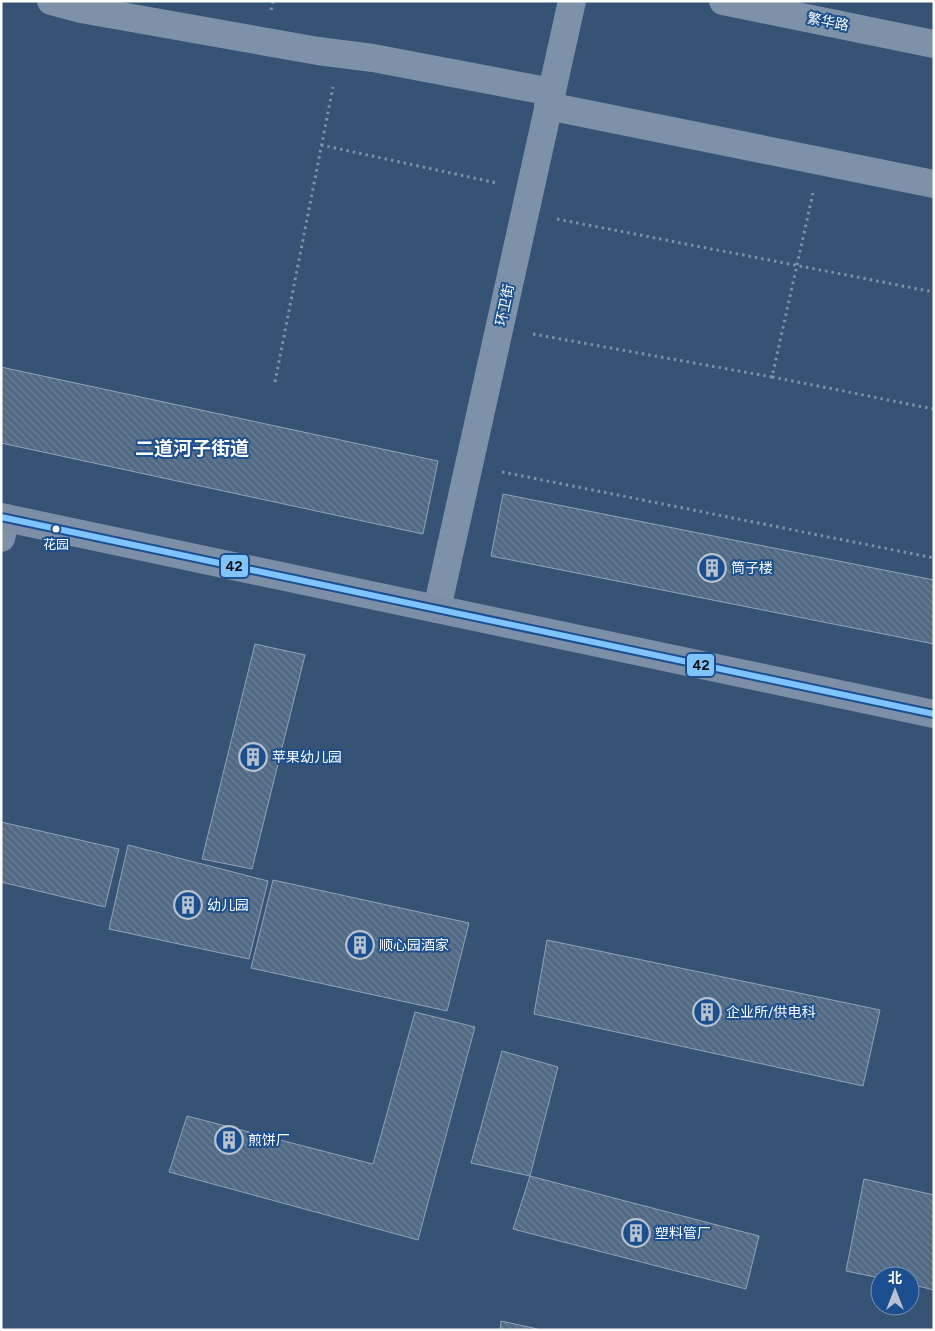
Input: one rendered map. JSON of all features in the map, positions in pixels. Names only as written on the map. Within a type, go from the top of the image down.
[{"type":"main road","points":[[3,525],[437,609],[934,714]]},
{"type":"street","points":[[51,1],[81,9],[339,54],[373,58],[820,160],[934,184]]},
{"type":"street","name":"环卫街","points":[[437,609],[572,1]]},
{"type":"street","name":"繁华路","points":[[723,1],[934,44]]},
{"type":"path","points":[[275,382],[339,54]]},
{"type":"path","points":[[322,145],[527,202],[797,264],[934,292]]},
{"type":"path","points":[[772,377],[820,160]]},
{"type":"path","points":[[500,328],[772,377],[934,409]]},
{"type":"path","points":[[469,465],[934,558]]},
{"type":"building","points":[[1,367],[438,461],[423,534],[1,443]]},
{"type":"building","name":"筒子楼","points":[[503,494],[934,580],[934,644],[491,556]]},
{"type":"building","name":"苹果幼儿园","points":[[255,644],[305,655],[252,869],[202,859]]},
{"type":"building","points":[[1,822],[119,849],[105,907],[1,882]]},
{"type":"building","name":"幼儿园","points":[[128,845],[268,881],[249,959],[109,929]]},
{"type":"building","name":"顺心园酒家","points":[[273,880],[469,923],[447,1011],[251,968]]},
{"type":"building","name":"企业所/供电科","points":[[547,940],[880,1010],[863,1086],[534,1014]]},
{"type":"building","name":"煎饼厂","points":[[415,1012],[475,1027],[418,1240],[169,1172],[187,1116],[373,1164]]},
{"type":"building","points":[[502,1051],[558,1067],[530,1176],[471,1163]]},
{"type":"building","name":"塑料管厂","points":[[530,1176],[759,1236],[746,1289],[513,1229]]},
{"type":"building","points":[[864,1179],[934,1195],[934,1290],[920,1286],[920,1266],[870,1266],[870,1276],[846,1271]]},
{"type":"building","points":[[501,1321],[542,1330],[500,1330]]},
{"type":"transit line","name":"42","points":[[1,517],[934,714]]},
{"type":"place","name":"花园","points":[[56,529]]},
{"type":"place","name":"筒子楼","points":[[712,568]]},
{"type":"place","name":"苹果幼儿园","points":[[253,757]]},
{"type":"place","name":"幼儿园","points":[[188,905]]},
{"type":"place","name":"顺心园酒家","points":[[360,945]]},
{"type":"place","name":"企业所/供电科","points":[[707,1012]]},
{"type":"place","name":"煎饼厂","points":[[229,1140]]},
{"type":"place","name":"塑料管厂","points":[[636,1233]]},
{"type":"district","name":"二道河子街道","points":[[192,448]]}]
